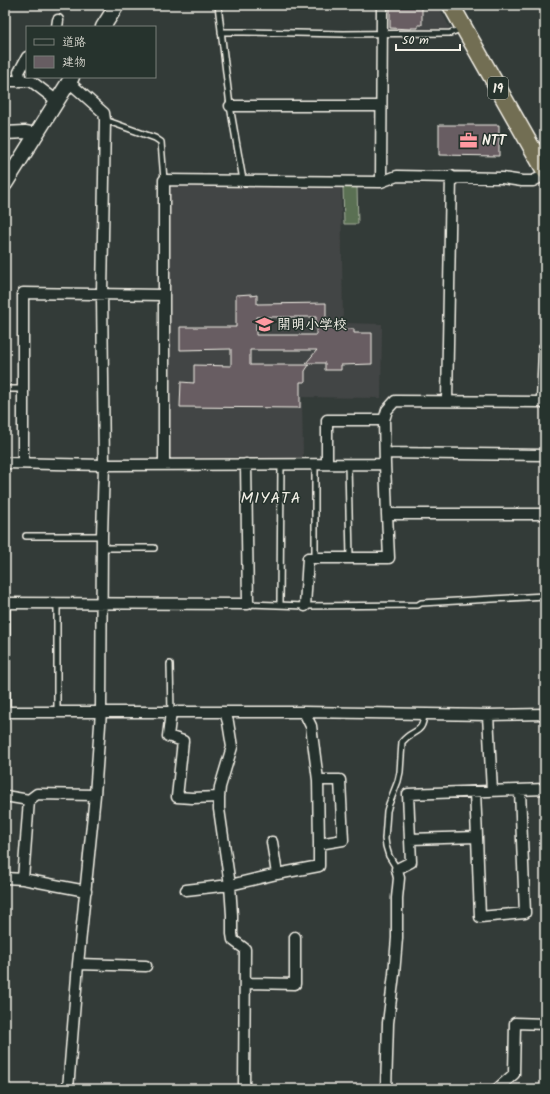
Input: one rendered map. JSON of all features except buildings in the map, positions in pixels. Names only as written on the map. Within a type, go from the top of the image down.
[{"type":"highway","name":"19","points":[[451,5],[543,169]]},
{"type":"main road","points":[[104,26],[117,5]]},
{"type":"main road","points":[[5,184],[71,79]]},
{"type":"street","points":[[381,182],[382,5]]},
{"type":"street","points":[[21,81],[20,72],[26,59]]},
{"type":"street","points":[[68,1089],[78,964],[95,795],[101,711],[104,465],[102,294],[105,120],[104,113],[71,79]]},
{"type":"street","points":[[5,81],[31,81],[57,101]]},
{"type":"street","points":[[230,106],[381,106]]},
{"type":"street","points":[[5,133],[25,132],[36,134]]},
{"type":"street","points":[[164,465],[164,180],[381,182],[397,176],[451,176],[533,181],[543,169],[545,146]]},
{"type":"street","points":[[447,401],[451,176]]},
{"type":"street","points":[[23,463],[24,293],[163,295]]},
{"type":"street","points":[[305,606],[308,558],[389,558],[384,420],[387,410],[395,401],[544,403],[545,348]]},
{"type":"street","points":[[327,464],[327,420],[384,420]]},
{"type":"street","points":[[385,454],[545,455]]},
{"type":"street","points":[[5,463],[104,465],[385,464]]},
{"type":"street","points":[[6,603],[248,604],[246,464]]},
{"type":"street","points":[[387,514],[545,514]]},
{"type":"street","points":[[6,712],[101,711],[488,715],[545,714]]},
{"type":"street","points":[[171,712],[168,736],[183,741],[177,797],[219,797]]},
{"type":"street","points":[[225,712],[232,747],[220,787],[219,809],[230,885],[233,940],[245,949],[244,1089]]},
{"type":"street","points":[[186,890],[230,885],[319,866],[318,780],[311,726],[304,712]]},
{"type":"street","points":[[488,715],[492,791]]},
{"type":"street","points":[[318,780],[340,780],[343,840],[319,844]]},
{"type":"street","points":[[386,1089],[388,1023],[397,938],[397,898],[399,878],[397,869],[411,862],[408,794],[545,790]]},
{"type":"street","points":[[475,792],[480,917],[525,913],[520,791]]},
{"type":"street","points":[[5,796],[29,800],[37,794],[95,795]]},
{"type":"street","points":[[23,879],[29,800]]},
{"type":"street","points":[[410,839],[477,837]]},
{"type":"street","points":[[272,842],[277,874]]},
{"type":"street","points":[[5,878],[23,879],[86,890]]},
{"type":"street","points":[[245,983],[295,984],[295,938]]},
{"type":"street","points":[[78,964],[146,966]]},
{"type":"street","points":[[497,1089],[514,1074],[515,1024],[545,1024]]},
{"type":"lane","points":[[218,5],[230,106],[243,180]]},
{"type":"lane","points":[[221,32],[342,34],[450,33],[464,28]]},
{"type":"lane","points":[[105,120],[155,138],[161,142],[164,180]]},
{"type":"lane","points":[[5,389],[23,389]]},
{"type":"lane","points":[[280,605],[281,464]]},
{"type":"lane","points":[[315,464],[315,558]]},
{"type":"lane","points":[[348,464],[350,558]]},
{"type":"lane","points":[[26,536],[102,536]]},
{"type":"lane","points":[[102,548],[154,548]]},
{"type":"lane","points":[[248,604],[305,606],[418,605],[421,603],[545,596]]},
{"type":"lane","points":[[6,603],[6,712]]},
{"type":"lane","points":[[57,603],[57,712]]},
{"type":"lane","points":[[170,664],[171,712]]},
{"type":"lane","points":[[397,869],[389,856],[386,846],[387,811],[399,776],[402,742],[405,738],[418,731],[422,726],[424,714]]},
{"type":"shaded area","points":[[386,5],[438,5],[450,28],[444,30],[385,30]]},
{"type":"shaded area","name":"開明小学校","points":[[172,185],[341,187],[343,323],[382,324],[381,398],[302,397],[303,458],[183,459],[182,461],[166,462],[165,193]]},
{"type":"green space","points":[[343,187],[357,187],[358,224],[344,224]]},
{"type":"place","name":"NTT","points":[[469,140]]},
{"type":"place","name":"開明小学校","points":[[264,324]]},
{"type":"district","name":"MIYATA","points":[[271,497]]}]
